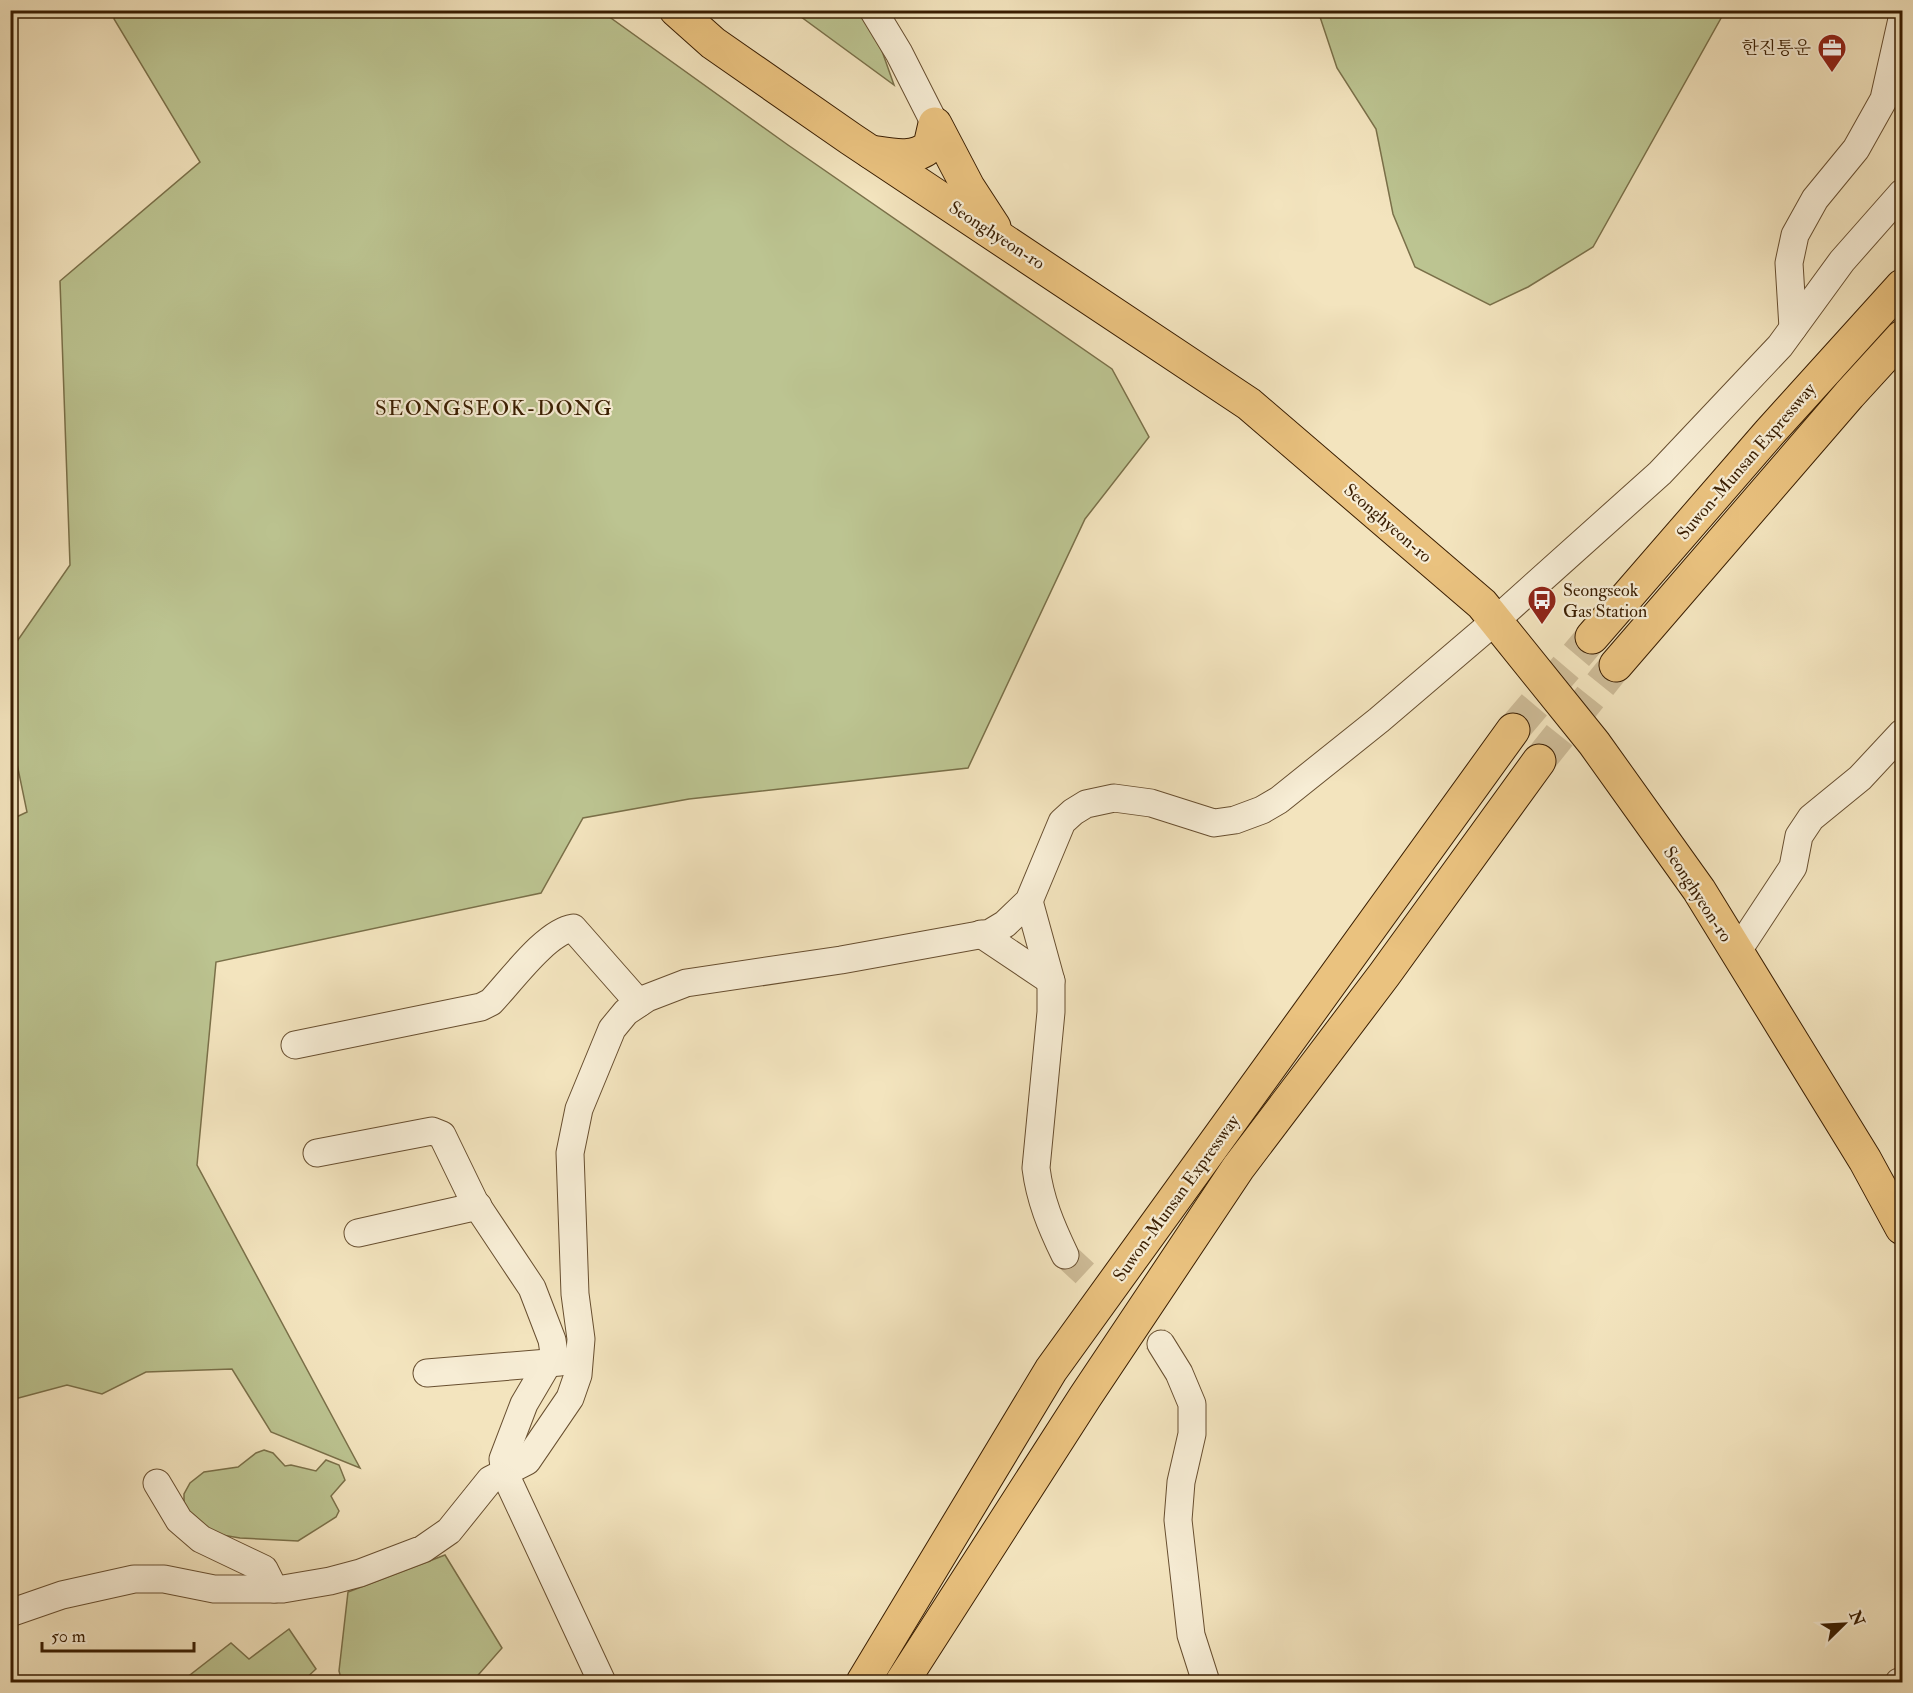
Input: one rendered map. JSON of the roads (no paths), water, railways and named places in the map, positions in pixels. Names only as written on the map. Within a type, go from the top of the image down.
[{"type":"main road","name":"Seonghyeon-ro","points":[[676,10],[713,43],[871,152],[1249,404],[1482,604],[1594,743],[1699,890],[1865,1160],[1902,1228]]},
{"type":"main road","points":[[871,152],[895,156],[919,153],[930,146],[935,124]]},
{"type":"main road","points":[[935,124],[968,187],[1002,238]]},
{"type":"main road","name":"Suwon-Munsan Expressway","points":[[1592,637],[1902,286]]},
{"type":"main road","name":"Suwon-Munsan Expressway","points":[[1616,665],[1849,395],[1902,337]]},
{"type":"main road","name":"Suwon-Munsan Expressway","points":[[862,1683],[1052,1370],[1513,730]]},
{"type":"main road","name":"Suwon-Munsan Expressway","points":[[902,1683],[1085,1396],[1238,1168],[1384,975],[1539,761]]},
{"type":"street","points":[[873,10],[899,53],[935,124]]},
{"type":"street","points":[[1793,328],[1789,263],[1795,235],[1815,200],[1856,149],[1884,99],[1902,19]]},
{"type":"street","points":[[10,1614],[62,1595],[134,1579],[164,1579],[214,1589],[274,1589],[330,1581],[360,1573],[423,1549],[449,1531],[490,1480],[527,1461],[570,1398],[578,1375],[581,1339],[575,1294],[570,1153],[579,1109],[612,1029],[626,1012],[647,998],[686,983],[841,960],[990,933],[1005,924],[1029,901],[1062,822],[1072,812],[1086,804],[1113,798],[1151,803],[1214,823],[1235,820],[1262,810],[1279,800],[1379,720],[1495,621],[1660,473],[1780,346],[1842,261],[1902,193]]},
{"type":"street","points":[[1737,952],[1793,867],[1799,836],[1811,818],[1860,778],[1902,733]]},
{"type":"street","points":[[1029,901],[1051,981],[1052,1012],[1036,1168],[1039,1192],[1065,1255]]},
{"type":"street","points":[[295,1045],[481,1007],[491,1002],[548,940],[564,930],[573,928],[639,1003]]},
{"type":"street","points":[[981,934],[1051,981]]},
{"type":"street","points":[[317,1153],[432,1131],[442,1135],[478,1206],[532,1288],[552,1340],[554,1353],[525,1404],[503,1459],[505,1474],[602,1683]]},
{"type":"street","points":[[358,1233],[478,1206]]},
{"type":"street","points":[[1161,1344],[1179,1373],[1192,1404],[1192,1434],[1181,1482],[1178,1520],[1191,1635],[1206,1683]]},
{"type":"street","points":[[427,1373],[579,1360]]},
{"type":"street","points":[[157,1483],[179,1520],[201,1539],[264,1569],[274,1589]]},
{"type":"tunnel","points":[[1513,730],[1592,637]]},
{"type":"tunnel","points":[[1539,761],[1616,665]]},
{"type":"tunnel","points":[[1065,1255],[1161,1344]]},
{"type":"place","name":"한진통운","points":[[1832,74]]},
{"type":"place","name":"Seongseok Gas Station","points":[[1542,626]]},
{"type":"district","name":"SEONGSEOK-DONG","points":[[494,408]]}]
